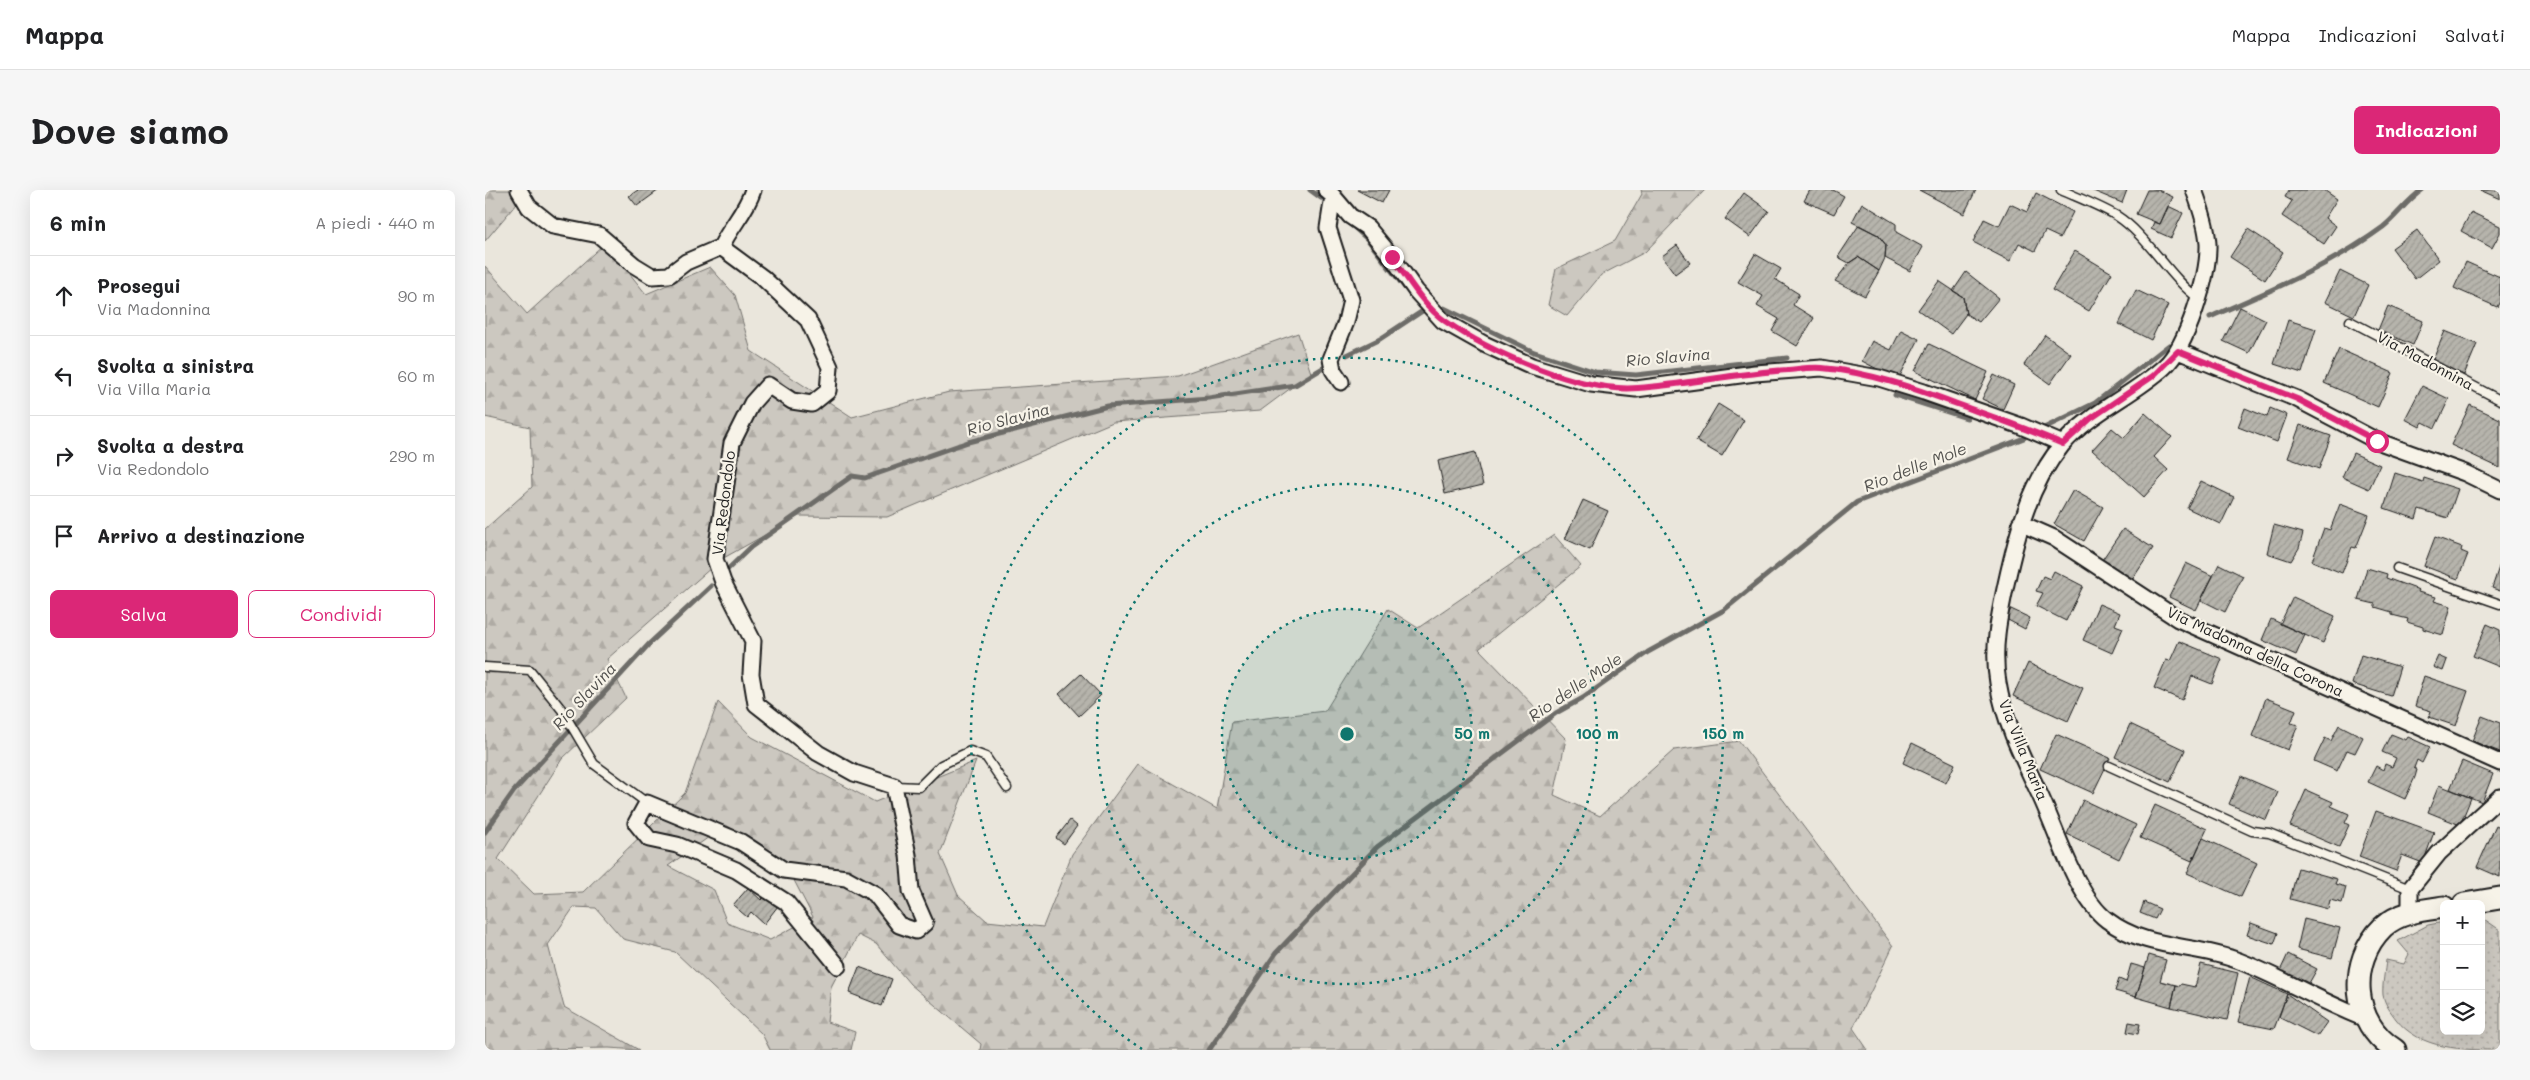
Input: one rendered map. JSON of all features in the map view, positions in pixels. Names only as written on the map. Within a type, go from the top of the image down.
[{"type":"street","points":[[519,190],[529,207],[553,226],[599,235],[634,265],[653,276],[669,275],[686,262],[721,247],[727,234],[745,209],[753,190]]},
{"type":"street","name":"Via Villa Maria","points":[[2194,190],[2208,242],[2207,262],[2198,298],[2178,351],[2153,376],[2090,419],[2063,444],[2042,472],[2020,522],[1997,629],[1995,660],[1998,684],[2011,728],[2071,868],[2095,907],[2105,919],[2143,940],[2237,960],[2366,1020]]},
{"type":"street","points":[[1329,193],[1328,228],[1351,300],[1346,322],[1331,359],[1333,370],[1341,382]]},
{"type":"street","points":[[1329,193],[1350,216],[1368,228],[1416,291],[1443,321],[1484,344],[1541,369],[1591,384],[1636,389],[1755,373],[1822,368],[1879,378],[1924,392],[2021,426],[2063,444]]},
{"type":"street","name":"Via Redondolo","points":[[721,247],[763,278],[809,320],[830,367],[828,391],[812,404],[792,401],[768,384],[752,404],[732,443],[715,559],[723,582],[753,641],[751,674],[756,704],[818,753],[854,773],[894,786]]},
{"type":"street","points":[[2178,351],[2297,399],[2377,441],[2465,473],[2500,490]]},
{"type":"street","name":"Via Madonna della Corona","points":[[2020,522],[2054,538],[2178,619],[2500,763]]},
{"type":"street","points":[[838,966],[786,902],[736,870],[677,845],[649,839],[636,823],[647,803],[741,842],[784,870],[846,878],[875,894],[899,925],[916,931],[925,923],[911,891],[908,855],[894,786]]},
{"type":"street","points":[[2410,912],[2410,889],[2439,853],[2500,798]]},
{"type":"street","points":[[2485,900],[2500,898]]},
{"type":"street","points":[[2395,1050],[2388,1046],[2366,1020],[2358,989],[2363,958],[2384,926],[2410,912],[2440,908]]},
{"type":"lane","points":[[2061,190],[2118,217],[2148,246],[2188,291],[2198,298]]},
{"type":"lane","name":"Via Madonnina","points":[[2350,321],[2500,400]]},
{"type":"lane","points":[[2397,568],[2500,604]]},
{"type":"lane","points":[[485,667],[531,670],[562,710],[594,764],[647,803]]},
{"type":"lane","points":[[894,786],[919,786],[941,765],[970,751],[986,756],[1007,788]]},
{"type":"lane","points":[[2109,766],[2252,831],[2269,833],[2410,889]]},
{"type":"green space","points":[[485,190],[528,190],[485,241]]},
{"type":"green space","points":[[1641,190],[1705,190],[1645,252],[1601,275],[1567,316],[1548,305],[1556,269],[1615,241],[1642,194]]},
{"type":"green space","points":[[605,243],[646,294],[710,267],[735,295],[751,351],[852,417],[949,392],[1178,376],[1298,333],[1311,373],[1260,411],[1113,422],[887,517],[799,516],[720,560],[607,659],[626,698],[562,759],[498,859],[534,894],[583,892],[685,793],[718,702],[752,737],[875,802],[976,761],[940,854],[958,895],[987,921],[1043,927],[1072,854],[1138,764],[1217,809],[1232,722],[1325,711],[1388,609],[1418,628],[1554,535],[1581,566],[1479,649],[1566,739],[1554,795],[1600,816],[1674,750],[1739,741],[1893,946],[1853,1028],[1868,1050],[980,1050],[981,1044],[910,984],[876,944],[858,935],[831,987],[827,1022],[855,1032],[851,1050],[770,1050],[762,1034],[675,952],[623,939],[596,908],[574,907],[548,945],[564,1007],[639,1050],[609,1048],[485,1050],[485,529],[532,487],[530,427],[485,417],[485,266],[527,314]],"holes":[[[726,825],[783,859],[813,917],[770,940],[727,923],[714,890],[668,866]]]},
{"type":"green space","points":[[2485,920],[2500,930],[2500,1050],[2472,1050],[2430,1042],[2417,1037],[2406,1029],[2388,1008],[2383,995],[2386,960],[2404,964],[2409,954],[2398,941],[2428,925],[2440,923],[2440,1035],[2485,1035]]},
{"type":"building","points":[[638,190],[659,190],[637,206],[629,196]]},
{"type":"building","points":[[1357,190],[1389,190],[1382,203]]},
{"type":"building","points":[[1810,190],[1833,190],[1844,196],[1834,214],[1804,201]]},
{"type":"building","points":[[1919,190],[1976,190],[1964,214]]},
{"type":"building","points":[[2091,190],[2127,190],[2122,203]]},
{"type":"building","points":[[2147,190],[2158,190],[2173,197],[2160,224],[2136,214]]},
{"type":"building","points":[[2289,190],[2324,190],[2337,199],[2325,218],[2336,226],[2324,244],[2282,216],[2292,201],[2285,197]]},
{"type":"building","points":[[2480,190],[2500,190],[2500,199]]},
{"type":"building","points":[[1744,193],[1769,211],[1750,237],[1725,219]]},
{"type":"building","points":[[2036,193],[2073,212],[2060,238],[2045,231],[2035,251],[2019,243],[2010,261],[1973,242],[1984,219],[1999,226],[2010,204],[2027,212]]},
{"type":"building","points":[[1862,203],[1896,224],[1896,232],[1923,247],[1910,271],[1885,258],[1886,245],[1878,235],[1852,222]]},
{"type":"building","points":[[2168,206],[2183,213],[2171,238],[2151,229],[2154,222],[2160,224]]},
{"type":"building","points":[[2471,212],[2500,226],[2500,233],[2492,248],[2461,231]]},
{"type":"building","points":[[1859,225],[1878,235],[1886,245],[1885,258],[1879,271],[1858,257],[1849,263],[1838,257]]},
{"type":"building","points":[[2248,229],[2283,252],[2265,280],[2230,257]]},
{"type":"building","points":[[2417,230],[2439,260],[2415,279],[2392,248]]},
{"type":"building","points":[[1677,245],[1690,263],[1675,274],[1662,256]]},
{"type":"building","points":[[2075,251],[2112,273],[2089,311],[2052,290]]},
{"type":"building","points":[[1755,254],[1781,269],[1775,279],[1799,294],[1793,305],[1814,318],[1797,346],[1772,331],[1779,319],[1757,306],[1763,296],[1738,282]]},
{"type":"building","points":[[1858,257],[1879,271],[1865,296],[1835,281],[1849,263]]},
{"type":"building","points":[[2466,262],[2500,277],[2500,301],[2497,307],[2454,288]]},
{"type":"building","points":[[2340,271],[2368,285],[2354,316],[2325,302]]},
{"type":"building","points":[[1966,272],[1999,298],[1979,322],[1966,314],[1963,297],[1953,291]]},
{"type":"building","points":[[1939,281],[1963,297],[1966,314],[1951,334],[1918,310]]},
{"type":"building","points":[[2136,290],[2168,305],[2151,340],[2119,324]]},
{"type":"building","points":[[2388,306],[2423,321],[2413,345],[2378,330]]},
{"type":"building","points":[[2240,307],[2266,320],[2249,353],[2223,341]]},
{"type":"building","points":[[2288,320],[2316,329],[2302,373],[2274,364]]},
{"type":"building","points":[[1901,330],[1919,339],[1898,380],[1862,361],[1872,341],[1891,350]]},
{"type":"building","points":[[2445,331],[2477,344],[2464,375],[2432,362]]},
{"type":"building","points":[[2045,335],[2071,354],[2050,384],[2024,365]]},
{"type":"building","points":[[1929,344],[1988,372],[1975,400],[1915,371]]},
{"type":"building","points":[[2339,349],[2393,373],[2378,407],[2324,383]]},
{"type":"building","points":[[1994,375],[2014,385],[2003,409],[1982,399]]},
{"type":"building","points":[[2422,386],[2449,399],[2435,428],[2423,422],[2420,427],[2405,419]]},
{"type":"building","points":[[1718,404],[1744,420],[1722,456],[1696,441]]},
{"type":"building","points":[[2470,405],[2500,419],[2500,468],[2451,445]]},
{"type":"building","points":[[2245,408],[2267,417],[2270,408],[2287,415],[2277,442],[2238,427]]},
{"type":"building","points":[[2145,413],[2172,437],[2154,457],[2168,470],[2144,497],[2092,450],[2112,428],[2124,438]]},
{"type":"building","points":[[2300,425],[2331,436],[2319,469],[2288,458]]},
{"type":"building","points":[[1475,452],[1483,485],[1445,494],[1438,461]]},
{"type":"building","points":[[2353,453],[2380,465],[2369,489],[2342,477]]},
{"type":"building","points":[[2395,473],[2423,482],[2424,478],[2458,489],[2448,518],[2419,509],[2416,519],[2384,508]]},
{"type":"building","points":[[2201,481],[2234,497],[2221,524],[2187,508]]},
{"type":"building","points":[[2073,490],[2103,507],[2084,541],[2054,524]]},
{"type":"building","points":[[1583,500],[1608,511],[1590,550],[1565,539]]},
{"type":"building","points":[[2340,504],[2369,515],[2356,548],[2352,547],[2342,573],[2312,561],[2324,528],[2330,530]]},
{"type":"building","points":[[2274,525],[2303,533],[2299,548],[2291,561],[2267,553]]},
{"type":"building","points":[[2123,529],[2153,548],[2132,580],[2102,560]]},
{"type":"building","points":[[2435,537],[2462,547],[2461,551],[2468,554],[2458,579],[2424,566]]},
{"type":"building","points":[[2186,563],[2213,576],[2196,610],[2169,597]]},
{"type":"building","points":[[2219,564],[2243,576],[2225,612],[2201,600]]},
{"type":"building","points":[[2500,564],[2500,591],[2492,588]]},
{"type":"building","points":[[2367,568],[2387,574],[2386,578],[2419,590],[2418,592],[2436,597],[2434,601],[2451,606],[2443,635],[2407,622],[2408,619],[2392,615],[2392,612],[2375,607],[2375,604],[2358,600]]},
{"type":"building","points":[[2054,571],[2083,586],[2066,621],[2036,606],[2043,593],[2036,591],[2043,576],[2050,579]]},
{"type":"building","points":[[2293,597],[2335,616],[2323,643],[2280,624]]},
{"type":"building","points":[[2099,604],[2120,613],[2115,625],[2123,628],[2112,653],[2083,640]]},
{"type":"building","points":[[2011,609],[2030,618],[2025,629],[2006,619]]},
{"type":"building","points":[[2271,619],[2305,635],[2296,655],[2262,640]]},
{"type":"building","points":[[2487,624],[2500,630],[2500,667],[2473,656]]},
{"type":"building","points":[[2179,641],[2222,659],[2212,684],[2192,676],[2182,700],[2154,688],[2166,660],[2170,661]]},
{"type":"building","points":[[2361,655],[2400,667],[2391,696],[2352,684]]},
{"type":"building","points":[[2438,656],[2447,660],[2443,671],[2433,667]]},
{"type":"building","points":[[2028,663],[2083,688],[2068,721],[2013,696]]},
{"type":"building","points":[[1081,674],[1101,695],[1079,716],[1059,694]]},
{"type":"building","points":[[2424,676],[2468,691],[2456,726],[2429,717],[2431,711],[2415,706]]},
{"type":"building","points":[[2266,698],[2296,710],[2291,723],[2298,725],[2288,750],[2252,736]]},
{"type":"building","points":[[2482,716],[2500,723],[2500,752],[2472,741]]},
{"type":"building","points":[[2130,724],[2185,750],[2170,782],[2115,757]]},
{"type":"building","points":[[2339,725],[2363,737],[2355,753],[2347,750],[2337,771],[2314,761],[2325,738],[2331,741]]},
{"type":"building","points":[[2056,734],[2110,758],[2093,793],[2040,769]]},
{"type":"building","points":[[2391,734],[2406,740],[2408,737],[2430,747],[2422,763],[2417,760],[2414,768],[2417,770],[2415,777],[2405,799],[2368,782],[2376,766],[2383,770],[2385,764],[2392,767],[2396,758],[2382,752]]},
{"type":"building","points":[[1912,743],[1955,764],[1946,783],[1903,763]]},
{"type":"building","points":[[2462,761],[2493,774],[2482,802],[2450,789]]},
{"type":"building","points":[[2241,776],[2278,792],[2266,820],[2229,804]]},
{"type":"building","points":[[2439,785],[2471,798],[2460,825],[2428,812]]},
{"type":"building","points":[[2306,790],[2333,802],[2331,806],[2349,814],[2345,823],[2349,825],[2339,847],[2290,826]]},
{"type":"building","points":[[2083,800],[2136,825],[2119,859],[2067,834]]},
{"type":"building","points":[[2155,805],[2207,829],[2192,861],[2140,838]]},
{"type":"building","points":[[2376,811],[2434,832],[2423,863],[2402,855],[2396,871],[2359,857]]},
{"type":"building","points":[[1070,820],[1077,826],[1064,844],[1056,838]]},
{"type":"building","points":[[2496,825],[2500,827],[2500,877],[2477,867]]},
{"type":"building","points":[[2203,838],[2257,863],[2241,897],[2187,873]]},
{"type":"building","points":[[2298,868],[2337,879],[2335,884],[2346,887],[2342,903],[2330,900],[2328,909],[2290,899]]},
{"type":"building","points":[[748,888],[761,900],[766,895],[778,906],[764,924],[751,912],[747,917],[733,905]]},
{"type":"building","points":[[2144,902],[2160,909],[2155,919],[2140,913]]},
{"type":"building","points":[[2304,919],[2340,928],[2332,958],[2297,949]]},
{"type":"building","points":[[2251,923],[2278,933],[2274,944],[2247,935]]},
{"type":"building","points":[[2288,954],[2317,969],[2308,985],[2280,971]]},
{"type":"building","points":[[2149,955],[2166,960],[2160,981],[2176,985],[2171,1007],[2136,997]]},
{"type":"building","points":[[2131,964],[2145,968],[2136,997],[2115,991],[2119,979],[2126,982]]},
{"type":"building","points":[[2201,964],[2238,973],[2227,1020],[2171,1007],[2176,985],[2180,986],[2181,984],[2195,987]]},
{"type":"building","points":[[859,967],[892,979],[882,1006],[849,993]]},
{"type":"building","points":[[2250,977],[2287,994],[2274,1029],[2238,1022]]},
{"type":"building","points":[[2287,994],[2327,1022],[2317,1036],[2279,1017]]},
{"type":"building","points":[[2129,1022],[2140,1024],[2138,1034],[2127,1032]]},
{"type":"waterway","points":[[1310,190],[1321,198]]},
{"type":"waterway","name":"Rio delle Mole","points":[[2210,317],[2299,277],[2342,254],[2383,227],[2422,190]]},
{"type":"waterway","points":[[1336,211],[1368,240],[1405,288]]},
{"type":"waterway","name":"Rio Slavina","points":[[1347,355],[1380,339],[1424,310],[1420,306]]},
{"type":"waterway","name":"Rio Slavina","points":[[1444,308],[1534,352],[1595,372],[1636,375],[1787,358]]},
{"type":"waterway","name":"Rio delle Mole","points":[[2044,428],[2095,403],[2169,345]]},
{"type":"waterway","name":"Rio Slavina","points":[[728,569],[751,547],[852,476],[865,478],[968,442],[1108,406],[1209,398],[1295,385],[1323,368]]},
{"type":"waterway","name":"Rio Slavina","points":[[1895,395],[1967,418]]},
{"type":"waterway","name":"Rio delle Mole","points":[[1209,1050],[1276,953],[1377,847],[1556,713],[1583,698],[1648,652],[1724,610],[1857,502],[2024,438]]},
{"type":"waterway","name":"Rio Slavina","points":[[485,832],[514,791],[650,643],[711,586]]},
{"type":"route","points":[[1392,257],[1416,291],[1443,321],[1484,344],[1532,366],[1569,379],[1591,384],[1636,389],[1777,370],[1822,368],[1879,378],[1924,392],[2021,426],[2063,444],[2090,419],[2166,366],[2178,351],[2297,399],[2377,441]]}]
